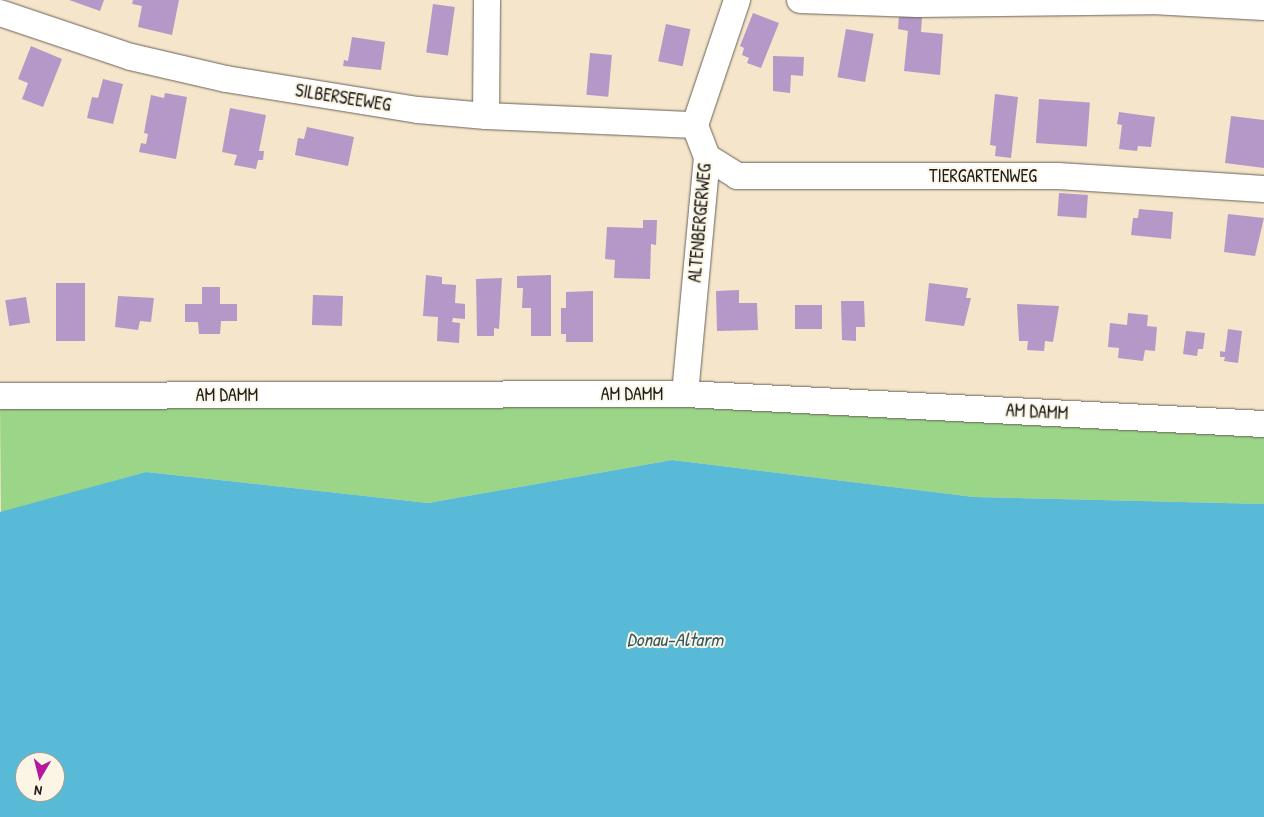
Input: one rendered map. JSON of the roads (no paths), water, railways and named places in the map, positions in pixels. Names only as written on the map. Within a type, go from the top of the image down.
[{"type":"street","points":[[486,116],[487,0]]},
{"type":"street","points":[[695,125],[737,0]]},
{"type":"street","points":[[800,0],[888,4],[1152,1],[1264,6]]},
{"type":"street","name":"SILBERSEEWEG","points":[[0,13],[131,57],[226,78],[418,110],[486,116],[695,125]]},
{"type":"street","name":"ALTENBERGERWEG","points":[[685,394],[707,157],[695,125]]},
{"type":"street","name":"TIERGARTENWEG","points":[[707,157],[737,176],[1058,176],[1264,189]]},
{"type":"street","name":"AM DAMM","points":[[0,396],[685,394],[1264,424]]},
{"type":"water","name":"Donau-Altarm","points":[[672,460],[974,497],[1264,504],[1264,817],[0,817],[0,512],[146,472],[428,503]]}]
